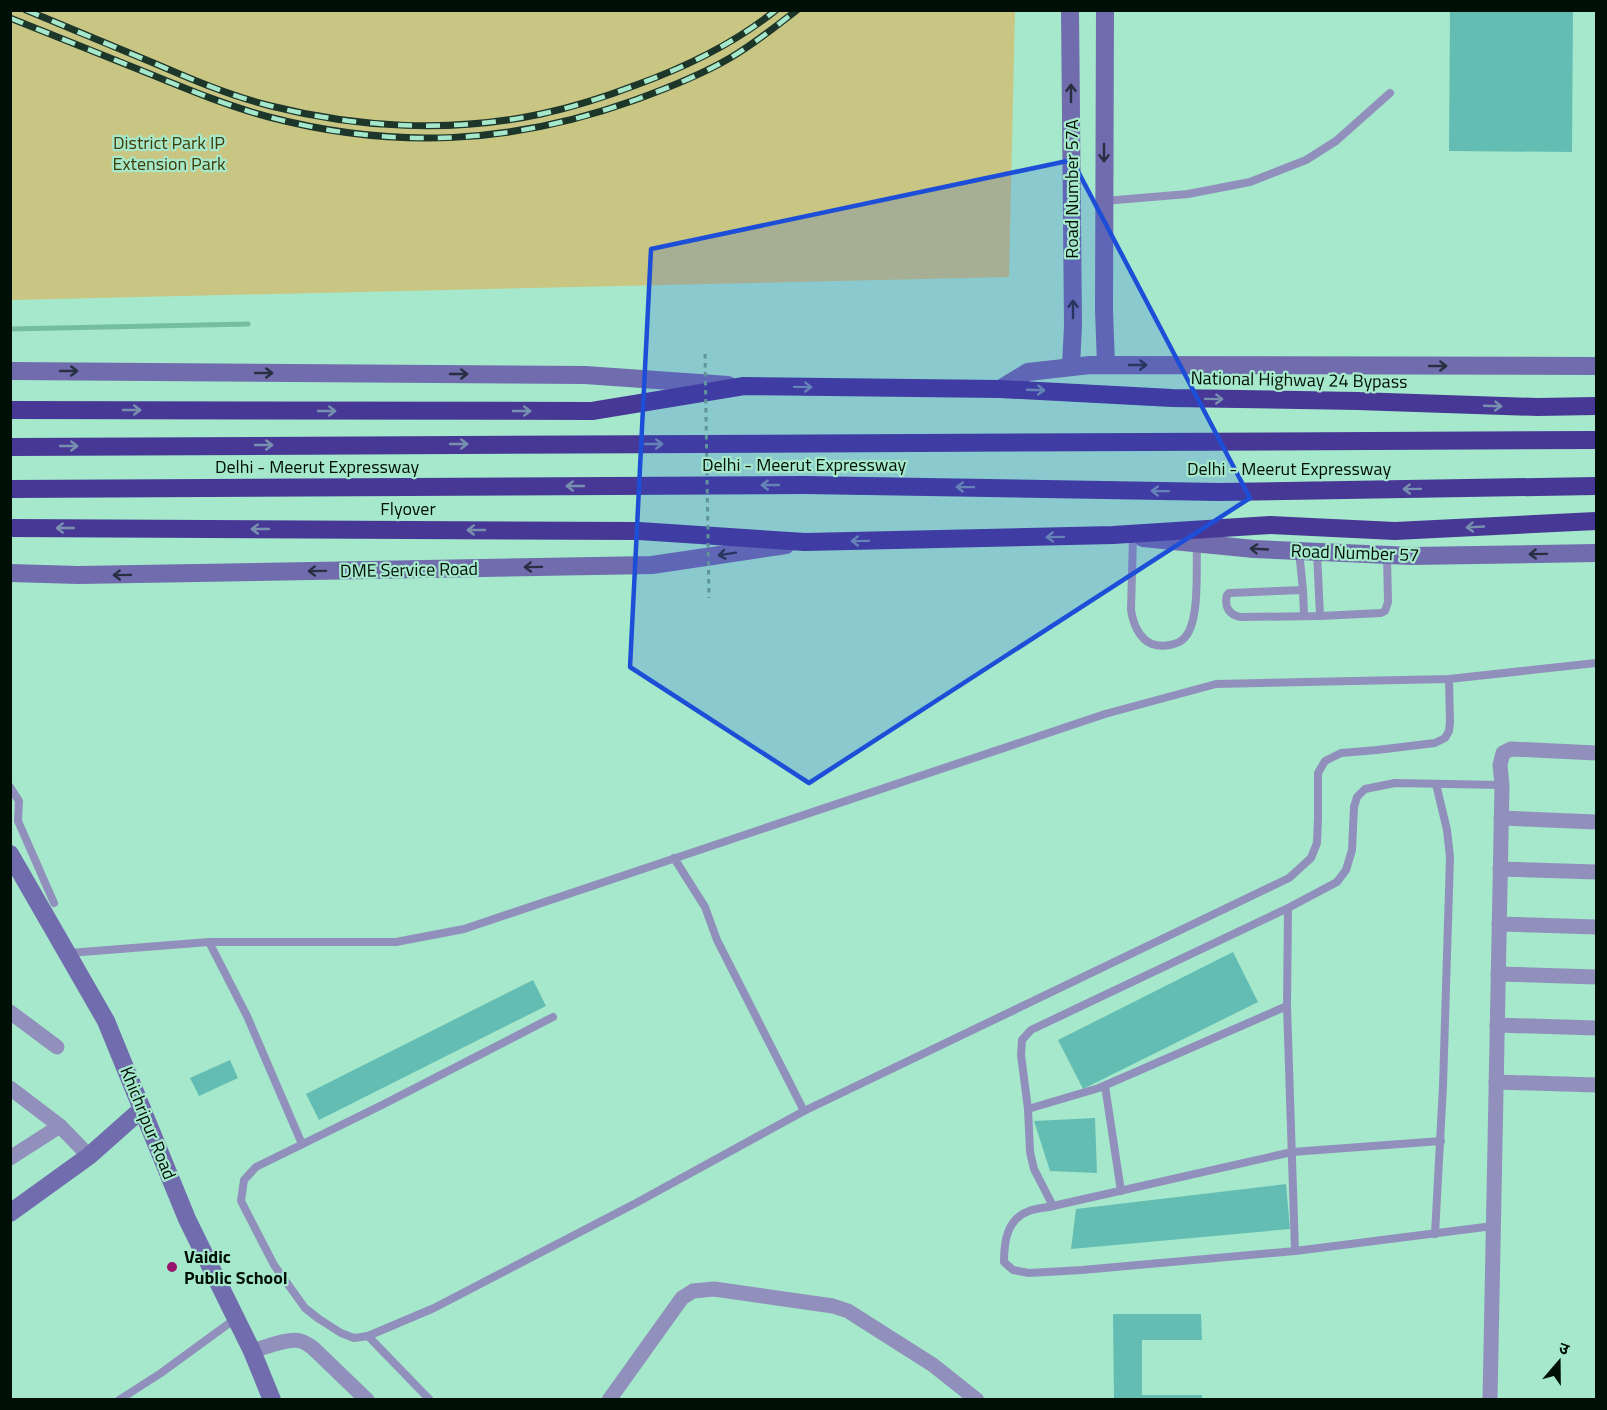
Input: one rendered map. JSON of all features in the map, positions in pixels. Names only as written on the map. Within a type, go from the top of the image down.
[{"type":"highway","name":"National Highway 24 Bypass","points":[[744,386],[1000,389],[1172,398],[1537,407],[1596,406]]},
{"type":"highway","points":[[10,410],[592,411],[744,386]]},
{"type":"highway","name":"Delhi - Meerut Expressway","points":[[10,447],[1596,440]]},
{"type":"highway","name":"Delhi - Meerut Expressway","points":[[10,489],[805,485],[1219,492],[1596,486]]},
{"type":"highway","name":"Flyover","points":[[10,528],[639,531],[805,542],[1113,536],[1270,525],[1395,531],[1596,520]]},
{"type":"street","name":"Road Number 57A","points":[[1070,10],[1073,314],[1071,367]]},
{"type":"street","name":"Road Number 57A","points":[[1105,10],[1104,310],[1106,365]]},
{"type":"street","points":[[1000,389],[1028,372],[1106,365],[1596,366]]},
{"type":"street","points":[[10,371],[585,375],[744,386]]},
{"type":"street","name":"Road Number 57","points":[[1113,536],[1254,549],[1411,556],[1596,553]]},
{"type":"street","name":"DME Service Road","points":[[10,573],[90,575],[652,565],[805,542]]},
{"type":"street","points":[[1490,1400],[1502,818],[1500,765],[1503,753],[1511,749],[1596,753]]},
{"type":"street","points":[[1502,818],[1596,822]]},
{"type":"street","name":"Khichripur Road","points":[[10,854],[106,1021],[187,1219],[252,1351],[272,1400]]},
{"type":"street","points":[[1500,869],[1596,872]]},
{"type":"street","points":[[1499,924],[1596,927]]},
{"type":"street","points":[[1498,974],[1596,977]]},
{"type":"street","points":[[10,1012],[57,1047]]},
{"type":"street","points":[[1497,1025],[1596,1028]]},
{"type":"street","points":[[1496,1082],[1596,1084]]},
{"type":"street","points":[[10,1088],[60,1126],[89,1156]]},
{"type":"street","points":[[10,1212],[89,1156],[142,1109]]},
{"type":"street","points":[[10,1158],[60,1126]]},
{"type":"street","points":[[609,1400],[682,1298],[693,1291],[714,1289],[833,1306],[848,1311],[933,1365],[968,1397]]},
{"type":"street","points":[[252,1351],[288,1341],[305,1342],[367,1400]]},
{"type":"lane","points":[[1104,201],[1188,194],[1250,182],[1306,160],[1336,141],[1390,93]]},
{"type":"lane","points":[[1133,537],[1131,610],[1133,621],[1139,633],[1148,642],[1157,646],[1179,642],[1187,636],[1195,609],[1197,544]]},
{"type":"lane","points":[[1304,616],[1303,590],[1308,552]]},
{"type":"lane","points":[[1308,552],[1320,616]]},
{"type":"lane","points":[[1303,590],[1234,592],[1227,595],[1225,601],[1229,611],[1241,617],[1382,613],[1388,602],[1387,555]]},
{"type":"lane","points":[[68,954],[208,942],[396,942],[464,929],[1105,714],[1216,684],[1449,679],[1596,663]]},
{"type":"lane","points":[[552,1017],[256,1167],[244,1180],[241,1201],[274,1265],[305,1308],[341,1333],[354,1338],[368,1336],[434,1308],[636,1203],[804,1111],[1289,878],[1311,858],[1317,843],[1318,773],[1325,761],[1341,753],[1435,743],[1445,738],[1450,722],[1449,679]]},
{"type":"lane","points":[[1053,1206],[1034,1169],[1030,1152],[1028,1109],[1021,1055],[1022,1040],[1031,1030],[1288,908],[1337,882],[1346,870],[1352,850],[1356,796],[1365,789],[1395,783],[1502,785]]},
{"type":"lane","points":[[1435,1234],[1441,1141],[1450,857],[1447,830],[1436,784]]},
{"type":"lane","points":[[10,787],[19,801],[18,821],[54,903]]},
{"type":"lane","points":[[674,858],[705,907],[717,940],[804,1111]]},
{"type":"lane","points":[[1288,908],[1287,1006],[1295,1251]]},
{"type":"lane","points":[[208,942],[247,1016],[302,1144]]},
{"type":"lane","points":[[1028,1109],[1105,1086],[1287,1006]]},
{"type":"lane","points":[[1105,1086],[1121,1191]]},
{"type":"lane","points":[[1441,1141],[1292,1152],[1030,1210],[1016,1218],[1008,1231],[1004,1262],[1013,1270],[1029,1273],[1072,1271],[1295,1251],[1493,1226]]},
{"type":"lane","points":[[119,1400],[161,1373],[236,1318]]},
{"type":"lane","points":[[368,1336],[430,1400]]},
{"type":"path","points":[[705,354],[709,598]]},
{"type":"highlighted area","points":[[1072,160],[1250,498],[809,783],[630,667],[651,249]]},
{"type":"green space","name":"District Park IP Extension Park","points":[[10,11],[1015,11],[1009,277],[11,300]]},
{"type":"building","points":[[1450,10],[1573,10],[1572,152],[1449,151]]},
{"type":"building","points":[[1233,952],[1258,1002],[1083,1089],[1058,1040]]},
{"type":"building","points":[[533,980],[546,1006],[319,1120],[306,1094]]},
{"type":"building","points":[[230,1060],[238,1078],[199,1096],[190,1078]]},
{"type":"building","points":[[1095,1118],[1097,1173],[1050,1171],[1034,1121]]},
{"type":"building","points":[[1286,1184],[1290,1229],[1071,1249],[1076,1209]]},
{"type":"building","points":[[1113,1314],[1201,1314],[1202,1340],[1142,1340],[1142,1395],[1202,1395],[1202,1400],[1114,1400]]},
{"type":"waterway","points":[[10,329],[248,324]]},
{"type":"railway","points":[[26,10],[198,82],[256,102],[337,119],[439,126],[473,124],[541,114],[613,94],[709,53],[744,33],[776,10]]},
{"type":"railway","points":[[10,18],[239,108],[316,128],[408,138],[499,133],[544,126],[589,115],[696,76],[730,58],[797,10]]},
{"type":"place","name":"Vaidic Public School","points":[[172,1267]]}]
